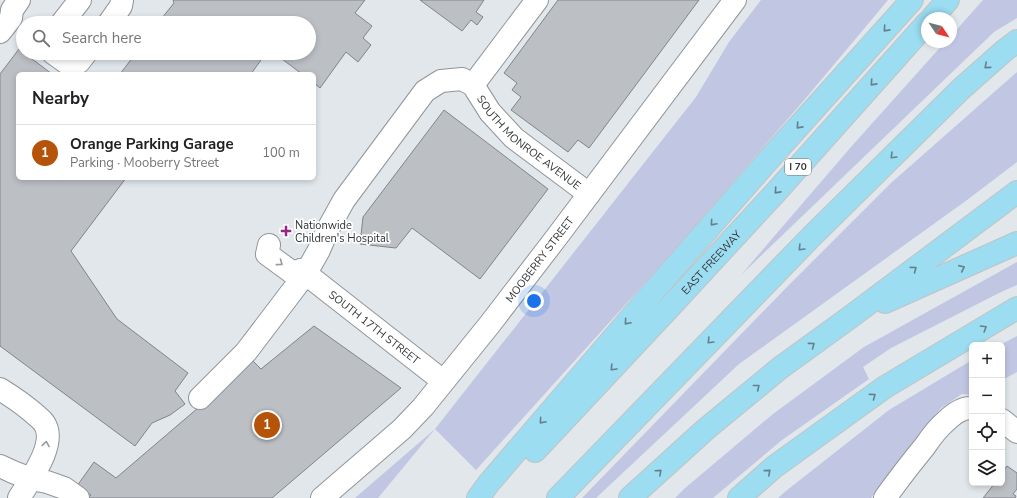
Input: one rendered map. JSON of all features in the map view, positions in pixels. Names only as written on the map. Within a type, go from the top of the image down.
[{"type":"highway","points":[[478,498],[489,483],[652,292],[912,0]]},
{"type":"highway","points":[[937,12],[948,0]]},
{"type":"highway","name":"EAST FREEWAY","points":[[490,498],[776,192],[921,30]]},
{"type":"highway","points":[[558,498],[811,237],[960,89],[1017,41]]},
{"type":"highway","points":[[630,498],[706,429],[780,368],[850,318],[1017,192]]},
{"type":"highway","points":[[850,318],[1017,243]]},
{"type":"highway","points":[[738,498],[774,467],[885,387],[1017,308]]},
{"type":"street","points":[[67,16],[80,0]]},
{"type":"street","points":[[114,16],[121,6],[122,0]]},
{"type":"street","points":[[200,398],[246,352],[319,250],[328,229],[344,200],[425,91],[441,81],[462,79],[473,85],[537,0]]},
{"type":"street","name":"MOOBERRY STREET","points":[[322,498],[402,429],[423,407],[490,324],[590,194],[736,0]]},
{"type":"street","points":[[63,60],[67,63],[79,62],[81,60]]},
{"type":"street","name":"SOUTH MONROE AVENUE","points":[[473,85],[490,112],[514,138],[590,194]]},
{"type":"street","points":[[268,244],[267,254],[293,273],[304,271]]},
{"type":"street","name":"SOUTH 17TH STREET","points":[[304,271],[443,381]]},
{"type":"street","points":[[0,389],[28,409],[44,423],[48,434],[47,446],[42,460],[19,498]]},
{"type":"street","points":[[885,498],[940,426],[951,416],[969,408]]},
{"type":"street","points":[[1005,422],[1017,432]]},
{"type":"street","points":[[0,466],[31,479],[47,482],[64,488],[78,498]]},
{"type":"shaded area","points":[[761,0],[888,0],[806,98],[663,263],[476,470],[435,429],[696,97],[729,42]]},
{"type":"shaded area","points":[[983,0],[1017,0],[1017,18],[994,32],[741,275],[851,147],[940,48],[957,48],[957,29]]},
{"type":"shaded area","points":[[1017,72],[1017,162],[967,200],[739,364],[596,498],[582,498],[785,289],[891,183]]},
{"type":"shaded area","points":[[1017,262],[1017,285],[891,348],[863,367],[869,379],[782,440],[713,498],[675,498],[773,414],[864,347]]},
{"type":"shaded area","points":[[1017,336],[1017,372],[1005,378],[1005,378],[1005,342]]},
{"type":"shaded area","points":[[969,362],[969,395],[962,394],[941,408],[919,434],[871,498],[778,498],[786,491],[889,410]]},
{"type":"shaded area","points":[[435,429],[378,498],[355,498]]},
{"type":"building","points":[[173,0],[365,0],[355,13],[372,26],[363,38],[371,45],[358,62],[346,52],[320,88],[316,85],[316,72],[299,72],[283,60],[316,60],[316,16],[164,16],[174,3]]},
{"type":"building","points":[[420,0],[484,0],[476,12],[483,17],[477,25],[471,20],[462,31]]},
{"type":"building","points":[[558,0],[699,0],[589,148],[578,140],[568,152],[511,110],[521,97],[512,90],[517,83],[504,73]]},
{"type":"building","points":[[16,53],[16,60],[34,60],[49,72],[16,72],[16,180],[124,180],[71,251],[117,319],[188,373],[175,391],[185,404],[170,415],[152,423],[135,446],[0,346],[0,74]]},
{"type":"building","points":[[131,60],[261,60],[252,72],[122,72]]},
{"type":"building","points":[[444,110],[548,189],[480,279],[412,228],[396,248],[360,244],[363,217]]},
{"type":"building","points":[[314,326],[401,388],[272,498],[88,498],[91,495],[77,486],[94,462],[116,478],[253,361],[261,369]]},
{"type":"building","points":[[1007,466],[1017,473],[1017,489],[1013,494],[1016,496],[1015,498],[983,498],[993,486],[1005,486],[1005,469]]},
{"type":"place","name":"Nationwide Children's Hospital","points":[[286,231]]},
{"type":"place","name":"Orange Parking Garage","points":[[267,425]]}]
